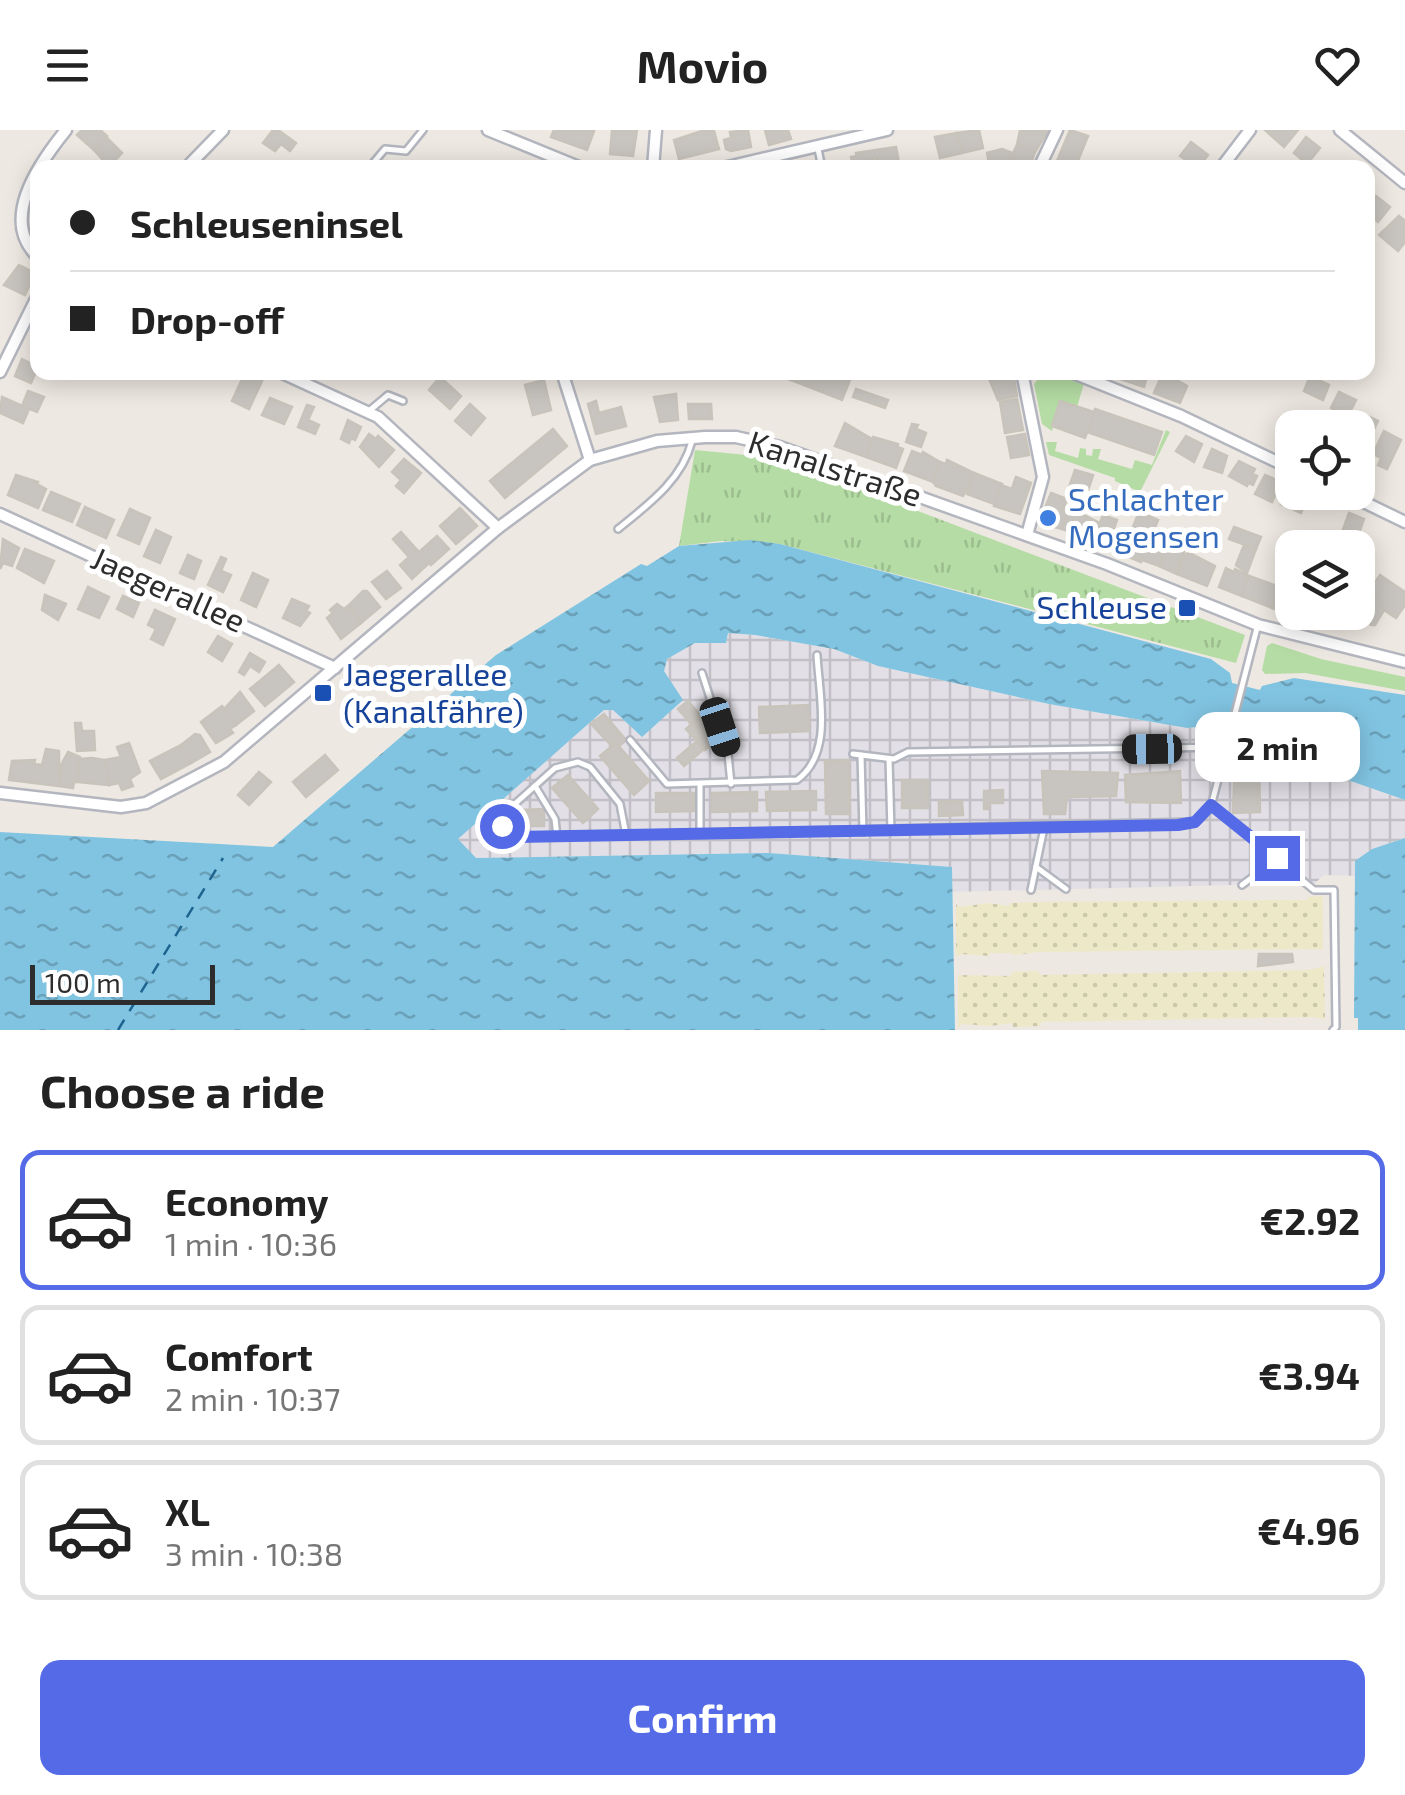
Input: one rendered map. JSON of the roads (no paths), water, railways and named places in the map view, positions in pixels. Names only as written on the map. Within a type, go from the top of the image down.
[{"type":"street","points":[[43,160],[66,130]]},
{"type":"street","points":[[194,160],[224,130]]},
{"type":"street","points":[[488,130],[562,160]]},
{"type":"street","points":[[654,160],[656,130]]},
{"type":"street","points":[[758,160],[887,130]]},
{"type":"street","points":[[1043,160],[1056,130]]},
{"type":"street","points":[[1228,160],[1250,130]]},
{"type":"street","points":[[1340,130],[1405,184]]},
{"type":"street","points":[[10,204],[30,178]]},
{"type":"street","points":[[10,229],[16,242],[30,252]]},
{"type":"street","points":[[0,372],[30,311]]},
{"type":"street","points":[[298,380],[369,411],[498,528]]},
{"type":"street","points":[[565,380],[590,460]]},
{"type":"street","points":[[1024,380],[1043,476],[1027,535]]},
{"type":"street","points":[[1091,380],[1163,408],[1275,461]]},
{"type":"street","name":"Kanalstraße","points":[[0,793],[122,807],[146,802],[224,762],[498,528],[590,460],[656,441],[736,437],[780,447],[1027,535],[1258,625],[1405,662]]},
{"type":"street","points":[[1375,507],[1405,522]]},
{"type":"street","name":"Jaegerallee","points":[[0,514],[335,668]]},
{"type":"lane","points":[[376,160],[385,149],[406,150],[423,130]]},
{"type":"lane","points":[[818,146],[821,160]]},
{"type":"lane","points":[[369,411],[388,395],[402,401]]},
{"type":"lane","points":[[618,529],[649,506],[686,463],[693,438]]},
{"type":"lane","points":[[626,836],[620,804],[584,764],[562,764],[502,819],[504,832],[516,837],[558,837],[626,836],[700,834],[863,832],[1188,824],[1211,805],[1258,625]]},
{"type":"lane","points":[[630,740],[668,784],[790,783],[802,777],[820,746],[817,655]]},
{"type":"lane","points":[[702,673],[728,754],[731,784]]},
{"type":"lane","points":[[863,832],[857,754],[889,758],[908,752],[1227,747]]},
{"type":"lane","points":[[889,758],[892,831]]},
{"type":"lane","points":[[700,784],[700,834]]},
{"type":"lane","points":[[535,786],[555,819],[558,837]]},
{"type":"lane","points":[[1211,805],[1314,890],[1334,890],[1333,1030]]},
{"type":"lane","points":[[1031,890],[1044,828]]},
{"type":"lane","points":[[1242,885],[1277,858]]},
{"type":"lane","points":[[1036,867],[1066,890]]},
{"type":"water","points":[[750,540],[780,544],[1211,659],[1230,673],[1232,683],[1260,690],[1262,686],[1294,678],[1405,695],[1405,800],[1285,758],[1273,761],[1249,738],[1252,725],[1226,718],[1218,720],[1217,725],[1187,728],[1049,704],[878,666],[834,649],[728,633],[726,643],[695,643],[667,659],[664,671],[683,700],[642,737],[613,710],[604,710],[458,839],[476,858],[769,853],[952,867],[955,1030],[0,1030],[0,832],[273,847],[496,655],[641,564],[647,566],[679,546]]},
{"type":"water","points":[[1405,838],[1405,1030],[1358,1030],[1358,1018],[1354,1018],[1355,861],[1372,849]]},
{"type":"place","name":"Schlachter Mogensen","points":[[1048,518]]},
{"type":"place","name":"Schleuse","points":[[1187,608]]},
{"type":"place","name":"Jaegerallee (Kanalfähre)","points":[[323,693]]}]
